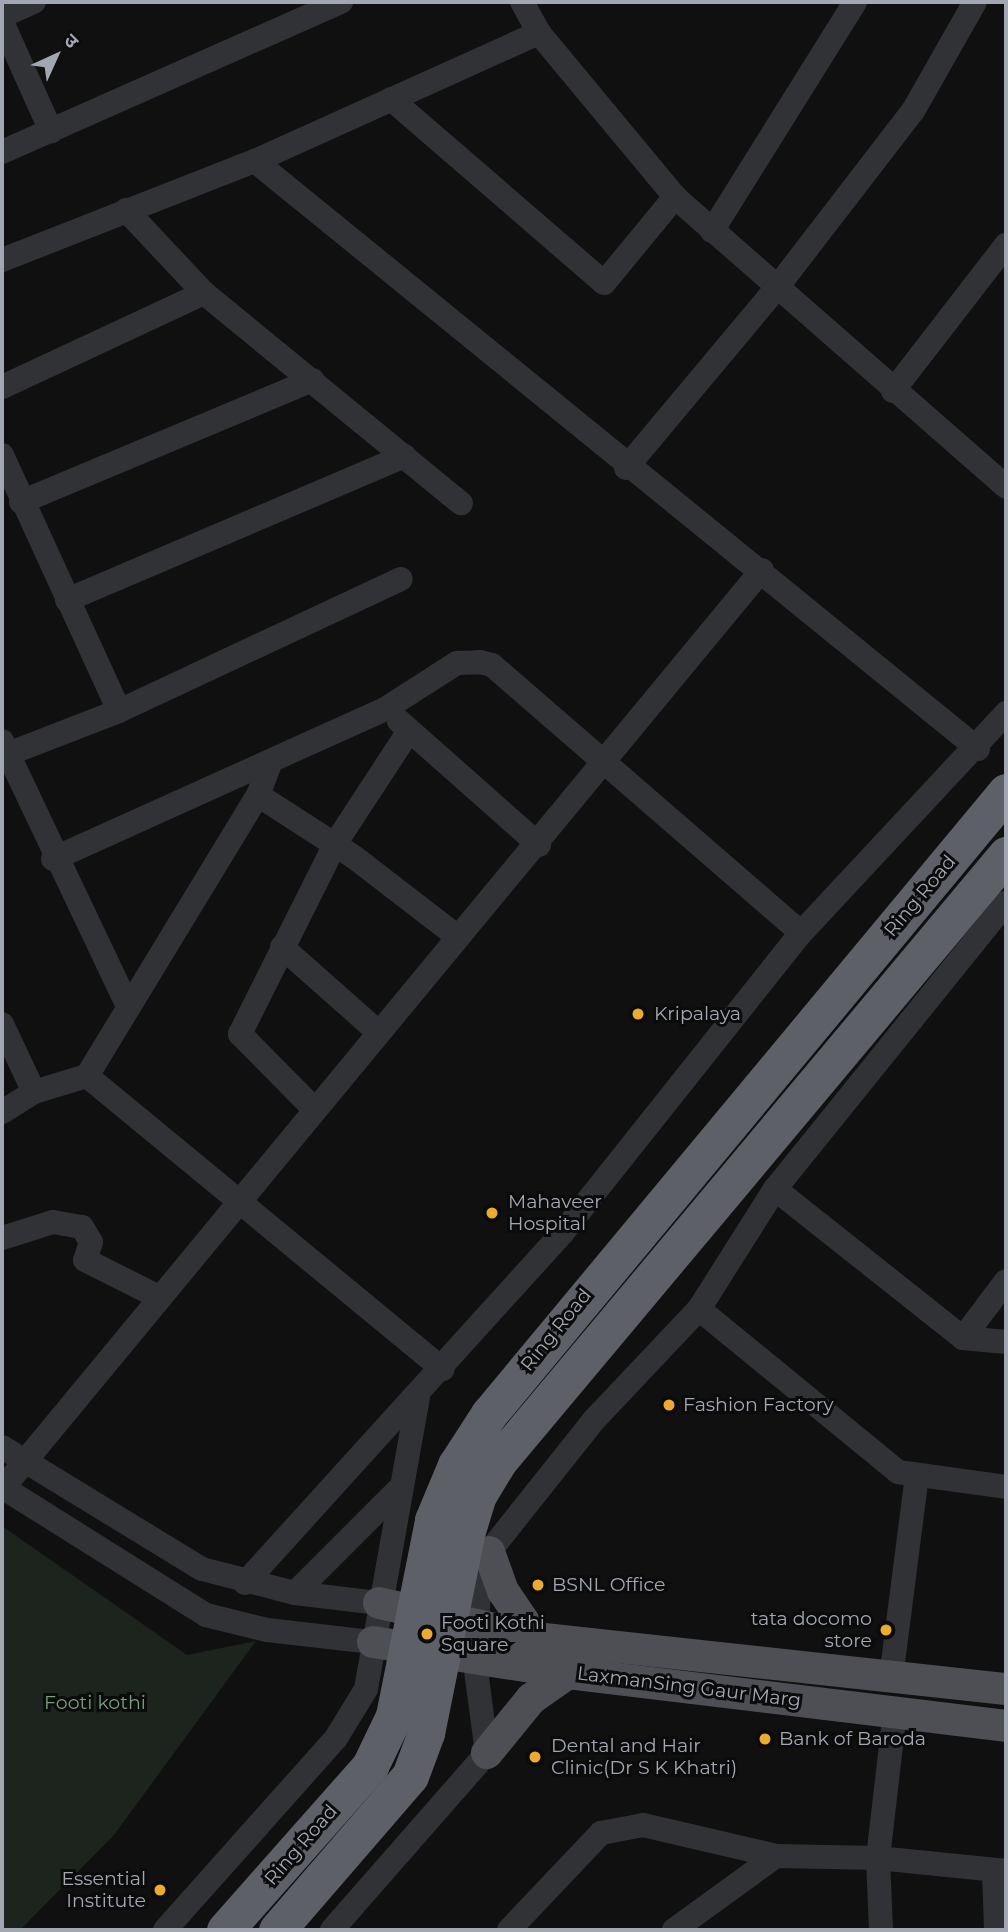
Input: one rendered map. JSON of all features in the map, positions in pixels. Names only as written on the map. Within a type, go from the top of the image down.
[{"type":"highway","name":"Ring Road","points":[[225,1930],[370,1766],[394,1716],[433,1520],[456,1465],[489,1414],[1006,792]]},
{"type":"highway","name":"Ring Road","points":[[277,1930],[410,1776],[426,1733],[466,1534],[477,1497],[498,1462],[1006,855]]},
{"type":"main road","points":[[489,1552],[503,1591],[535,1638]]},
{"type":"main road","name":"LaxmanSing Gaur Marg","points":[[379,1603],[476,1621],[535,1638],[1006,1689]]},
{"type":"main road","name":"LaxmanSing Gaur Marg","points":[[373,1642],[568,1673],[1006,1726]]},
{"type":"main road","points":[[487,1753],[531,1699],[568,1673]]},
{"type":"street","points":[[2,16],[34,2]]},
{"type":"street","points":[[2,152],[341,2]]},
{"type":"street","points":[[522,2],[539,33],[675,197],[775,290],[1006,487]]},
{"type":"street","points":[[712,231],[855,2]]},
{"type":"street","points":[[626,468],[775,290],[913,111],[975,2]]},
{"type":"street","points":[[2,22],[51,131]]},
{"type":"street","points":[[2,260],[255,160],[539,33]]},
{"type":"street","points":[[391,99],[604,283],[675,197]]},
{"type":"street","points":[[255,160],[626,468],[762,570],[978,749]]},
{"type":"street","points":[[126,210],[204,293],[461,503]]},
{"type":"street","points":[[893,391],[1006,245]]},
{"type":"street","points":[[2,387],[204,293]]},
{"type":"street","points":[[21,502],[312,380]]},
{"type":"street","points":[[2,454],[21,502],[119,711]]},
{"type":"street","points":[[67,600],[405,456]]},
{"type":"street","points":[[373,1642],[267,1630],[206,1615],[2,1488],[377,1031],[607,764],[762,570]]},
{"type":"street","points":[[128,1006],[53,859],[5,748],[119,711],[401,579]]},
{"type":"street","points":[[53,859],[385,709],[457,663],[480,662],[492,666],[801,933]]},
{"type":"street","points":[[385,709],[539,845]]},
{"type":"street","points":[[245,1583],[443,1369],[563,1233],[801,933],[978,749],[1006,713]]},
{"type":"street","points":[[313,1108],[240,1034],[335,844],[409,731]]},
{"type":"street","points":[[2,1112],[34,1092],[87,1076],[258,794],[270,763]]},
{"type":"street","points":[[258,794],[335,844],[458,937]]},
{"type":"street","points":[[332,1930],[487,1753],[474,1656],[481,1570],[489,1552],[594,1420],[699,1309],[775,1189],[1006,903]]},
{"type":"street","points":[[282,947],[377,1031]]},
{"type":"street","points":[[2,1024],[34,1092]]},
{"type":"street","points":[[87,1076],[443,1369]]},
{"type":"street","points":[[775,1189],[962,1338],[1006,1342]]},
{"type":"street","points":[[2,1238],[53,1222],[82,1227],[91,1242],[85,1260],[159,1297]]},
{"type":"street","points":[[962,1338],[1006,1281]]},
{"type":"street","points":[[699,1309],[898,1472],[1006,1487]]},
{"type":"street","points":[[165,1930],[336,1738],[366,1689],[398,1490],[418,1396]]},
{"type":"street","points":[[2,1447],[202,1569],[245,1583],[295,1593],[379,1603]]},
{"type":"street","points":[[891,1678],[917,1475]]},
{"type":"street","points":[[295,1593],[398,1490]]},
{"type":"street","points":[[881,1930],[878,1858],[895,1712]]},
{"type":"street","points":[[509,1930],[601,1833],[643,1825],[776,1856],[878,1858],[1000,1871],[996,1930]]},
{"type":"street","points":[[674,1930],[776,1856]]},
{"type":"green space","name":"Footi kothi","points":[[2,1526],[187,1655],[256,1641],[114,1835],[20,1930],[2,1930]]},
{"type":"place","name":"Kripalaya","points":[[638,1014]]},
{"type":"place","name":"Mahaveer Hospital","points":[[492,1213]]},
{"type":"place","name":"Fashion Factory","points":[[669,1405]]},
{"type":"place","name":"BSNL Office","points":[[538,1585]]},
{"type":"place","name":"tata docomo store","points":[[886,1630]]},
{"type":"place","name":"Footi Kothi Square","points":[[427,1634]]},
{"type":"place","name":"Bank of Baroda","points":[[765,1739]]},
{"type":"place","name":"Dental and Hair Clinic(Dr S K Khatri)","points":[[535,1757]]},
{"type":"place","name":"Essential Institute","points":[[160,1890]]}]
